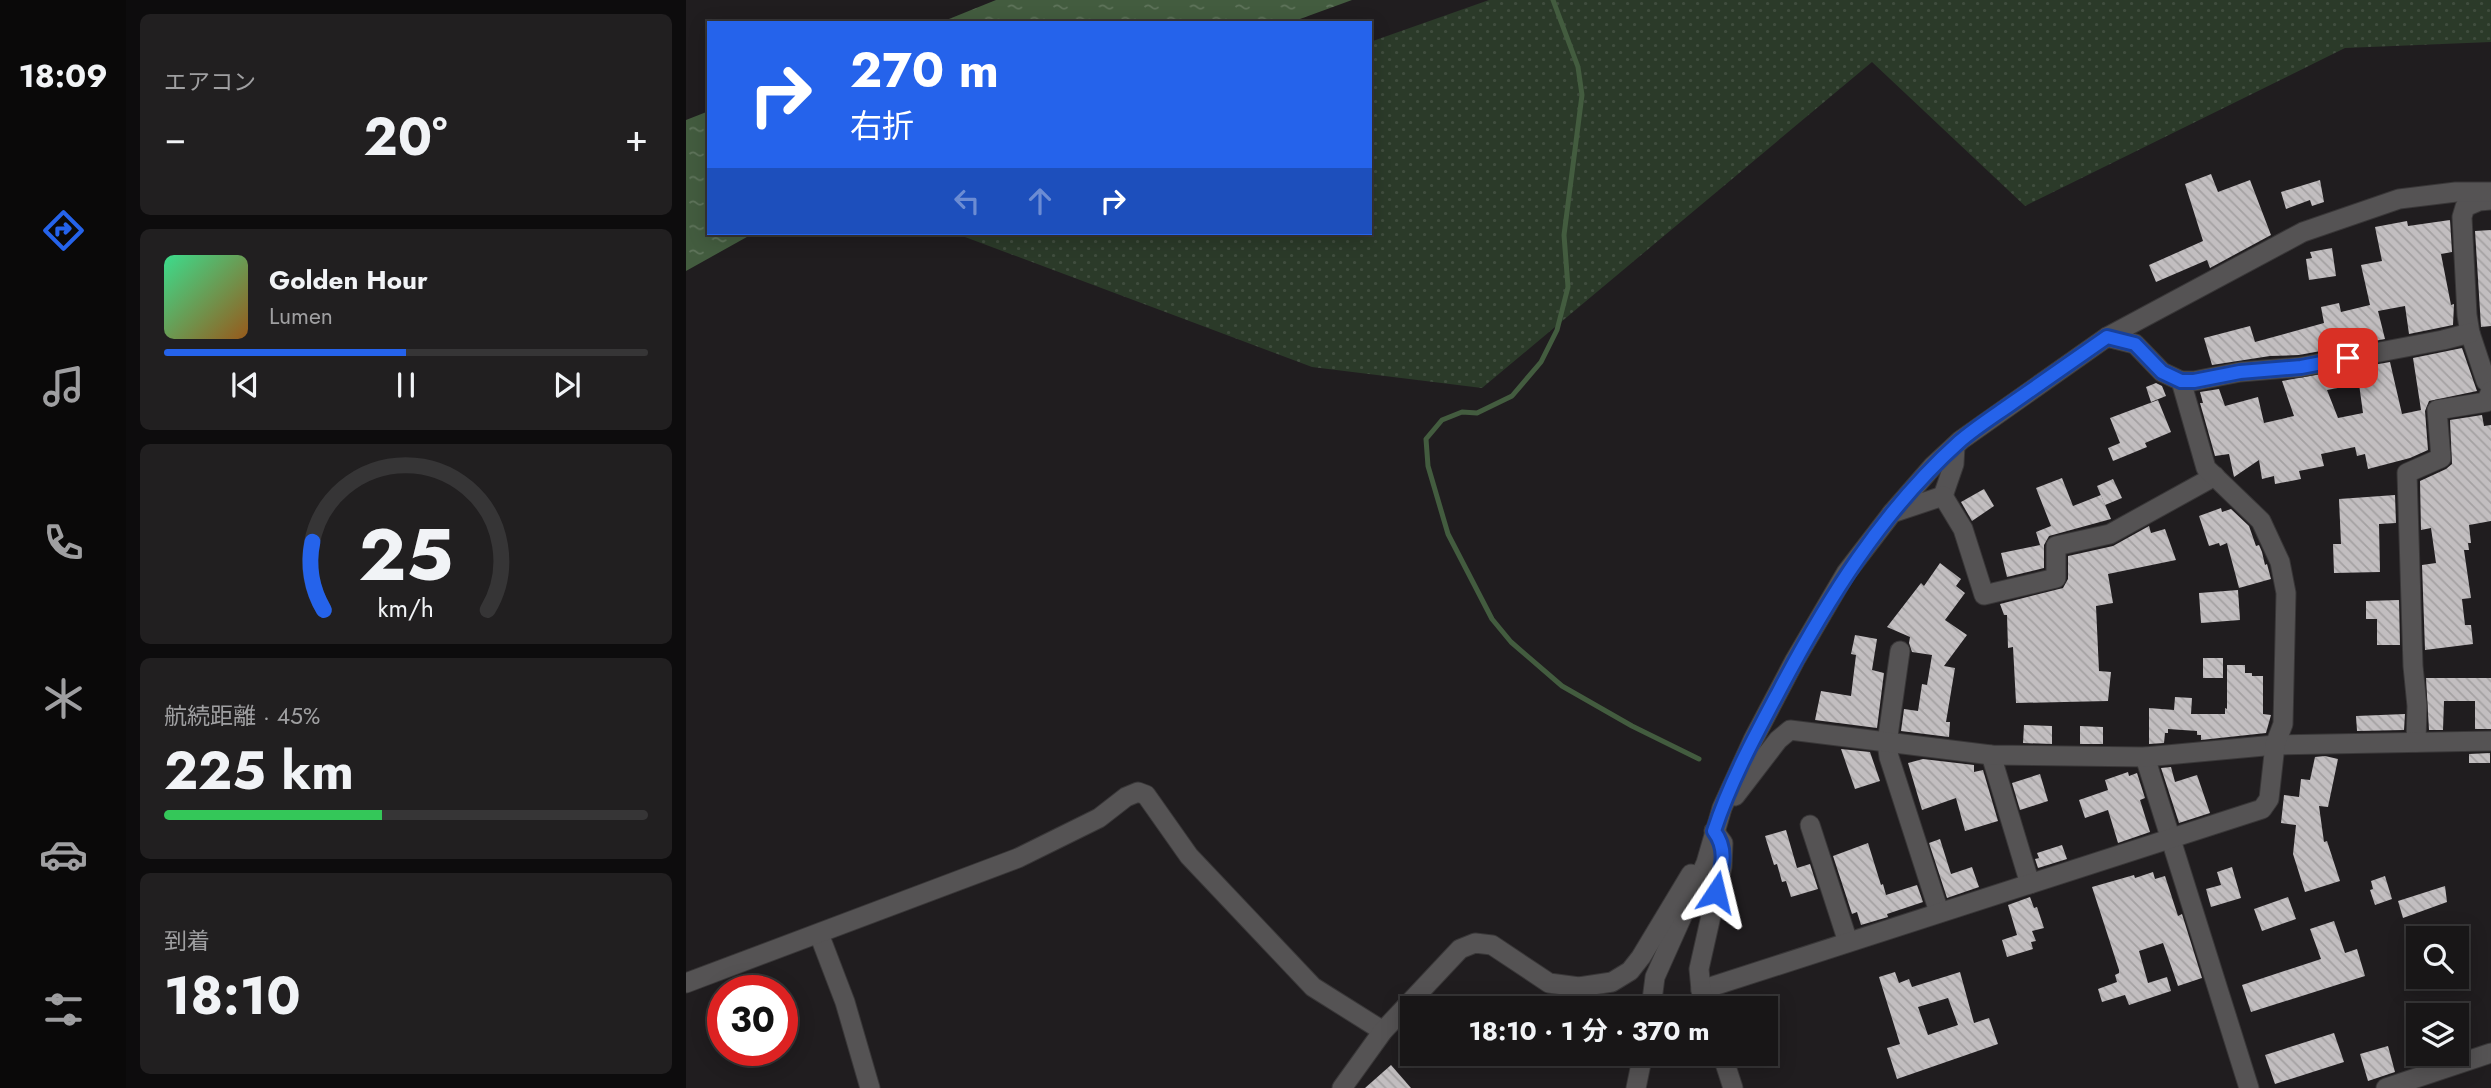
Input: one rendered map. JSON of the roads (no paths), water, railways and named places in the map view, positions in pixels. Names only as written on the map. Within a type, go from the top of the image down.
[{"type":"street","points":[[1653,996],[1655,978],[1706,863],[1722,808],[1753,740],[1801,649],[1846,573],[1892,513],[1955,446],[2107,337],[2303,232],[2399,200],[2456,192],[2491,192]]},
{"type":"street","points":[[2491,200],[2479,201],[2465,207],[2462,217],[2470,332],[2486,381],[2491,384]]},
{"type":"street","points":[[2107,337],[2135,344],[2162,372],[2181,381],[2194,381],[2240,372],[2301,367],[2443,340],[2470,332]]},
{"type":"street","points":[[1712,996],[1848,942],[2262,809],[2269,799],[2275,745],[2283,724],[2286,593],[2280,562],[2261,522],[2206,468],[2181,381]]},
{"type":"street","points":[[2416,742],[2417,706],[2413,666],[2407,472],[2441,458],[2437,410],[2486,402],[2491,391]]},
{"type":"street","points":[[1943,496],[1954,464],[1955,446]]},
{"type":"street","points":[[1943,496],[1963,529],[1984,595],[2056,578],[2056,546],[2109,534],[2215,476]]},
{"type":"street","points":[[1892,513],[1943,496]]},
{"type":"street","points":[[1900,651],[1887,743],[1889,757],[1939,912]]},
{"type":"street","points":[[1722,808],[1739,793],[1777,740],[1790,730],[1991,755],[2145,757],[2275,745],[2491,741]]},
{"type":"street","points":[[1991,755],[2030,884]]},
{"type":"street","points":[[2145,757],[2249,1088]]},
{"type":"street","points":[[686,983],[1018,858],[1099,818],[1126,797],[1138,792],[1146,796],[1188,856],[1313,987],[1383,1031]]},
{"type":"street","points":[[1810,825],[1848,942]]},
{"type":"street","points":[[1704,996],[1699,969],[1722,867],[1723,843],[1714,831]]},
{"type":"street","points":[[1342,1088],[1383,1031],[1460,949],[1475,943],[1492,945],[1549,983],[1579,987],[1612,982],[1630,971],[1688,876],[1706,863]]},
{"type":"street","points":[[819,934],[845,1002],[870,1088]]},
{"type":"street","points":[[2386,1088],[2491,1053]]},
{"type":"street","points":[[1636,1088],[1641,1066]]},
{"type":"street","points":[[1726,1066],[1733,1088]]},
{"type":"water","points":[[996,0],[1352,0],[1294,21],[944,21]]},
{"type":"water","points":[[707,112],[707,235],[750,235],[686,271],[686,120]]},
{"type":"waterway","points":[[1553,0],[1578,67],[1582,95],[1564,235],[1568,287],[1557,330],[1541,362],[1512,396],[1477,413],[1462,412],[1442,420],[1426,439],[1428,466],[1448,534],[1492,619],[1511,642],[1562,686],[1632,726],[1699,759]]}]
